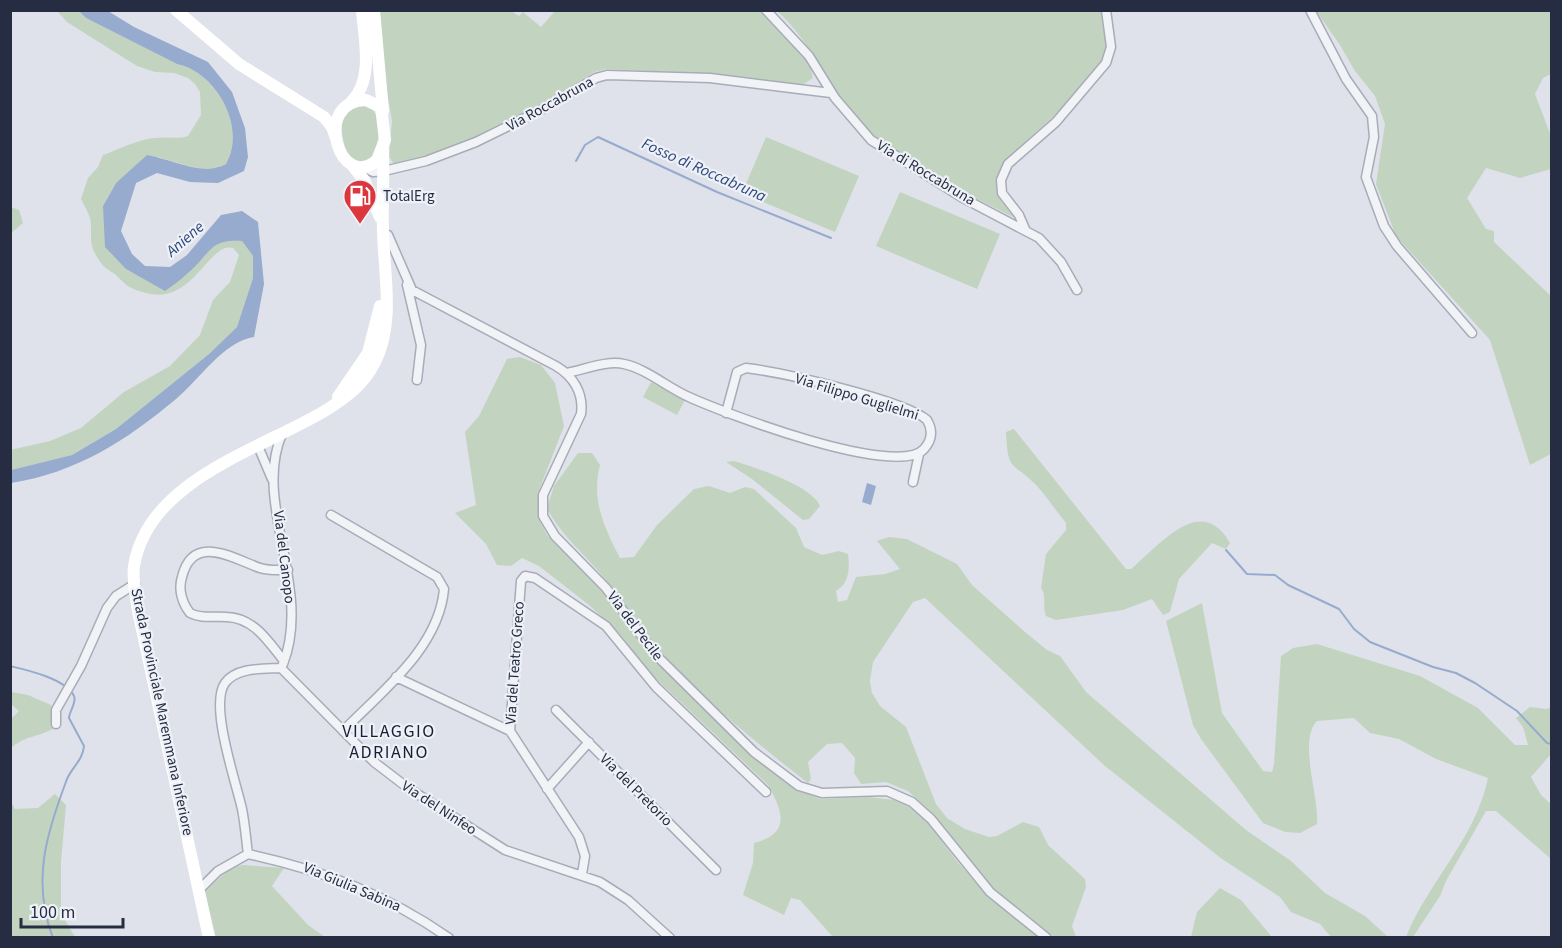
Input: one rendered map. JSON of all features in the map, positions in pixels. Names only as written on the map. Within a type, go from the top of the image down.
[{"type":"main road","points":[[176,10],[239,64],[300,100],[326,119],[336,138],[340,154],[357,166],[373,164],[383,150],[385,131],[374,10]]},
{"type":"main road","points":[[336,138],[339,115],[362,88],[365,76],[362,10]]},
{"type":"main road","points":[[300,100],[327,108],[349,103],[372,102],[383,111]]},
{"type":"main road","name":"Strada Provinciale Maremmana Inferiore","points":[[209,938],[200,889],[162,726],[135,584],[134,566],[140,545],[160,511],[193,482],[344,400],[357,388],[377,357],[386,326],[383,150]]},
{"type":"main road","name":"Strada Provinciale Maremmana Inferiore","points":[[357,166],[383,230]]},
{"type":"street","name":"Via di Roccabruna","points":[[766,10],[809,56],[831,93],[860,129],[885,151],[963,198],[1025,229],[1055,253],[1077,290]]},
{"type":"street","points":[[1025,229],[1019,214],[1002,193],[1003,172],[1011,161],[1056,122],[1106,63],[1111,47],[1106,10]]},
{"type":"street","points":[[1310,10],[1344,75],[1372,116],[1374,136],[1366,177],[1384,226],[1400,250],[1472,333]]},
{"type":"street","name":"Via Roccabruna","points":[[384,171],[426,161],[476,142],[604,75],[714,78],[831,93]]},
{"type":"street","points":[[357,166],[374,172],[384,171]]},
{"type":"street","points":[[383,230],[393,245],[412,291],[566,373],[624,364],[726,413],[854,451],[891,457],[919,454],[913,482]]},
{"type":"street","points":[[406,279],[421,345],[417,380]]},
{"type":"street","name":"Via Filippo Guglielmi","points":[[726,413],[738,370],[746,368],[758,370],[847,391],[920,415],[928,422],[931,433],[927,445],[919,454]]},
{"type":"street","name":"Via del Pecile","points":[[566,373],[578,389],[582,410],[543,495],[543,516],[555,536],[606,588],[656,655],[754,752],[799,786],[822,793],[887,791],[912,802],[931,819],[987,888],[1047,938]]},
{"type":"street","points":[[273,481],[275,455],[282,434]]},
{"type":"street","points":[[258,447],[273,481]]},
{"type":"street","name":"Via del Canopo","points":[[273,481],[288,570],[289,645],[282,664]]},
{"type":"street","points":[[331,515],[437,577],[443,584],[442,602],[430,631],[414,656],[344,731]]},
{"type":"street","name":"Via del Ninfeo","points":[[288,570],[264,569],[228,554],[208,552],[191,560],[183,572],[180,584],[182,595],[190,613],[204,617],[235,617],[249,623],[282,664],[344,731],[390,776],[489,841],[521,856],[582,874],[621,896],[670,938]]},
{"type":"street","name":"Via del Pecile","points":[[525,576],[534,578],[606,626],[654,684],[766,792]]},
{"type":"street","name":"Via del Teatro Greco","points":[[525,576],[521,581],[510,731],[580,840],[585,856],[582,874]]},
{"type":"street","points":[[56,724],[55,712],[109,605],[120,593],[135,584]]},
{"type":"street","points":[[200,889],[218,871],[248,854],[243,814],[221,718],[220,696],[225,683],[237,674],[282,664]]},
{"type":"street","points":[[396,677],[510,731]]},
{"type":"street","name":"Via del Pretorio","points":[[556,711],[716,870]]},
{"type":"street","points":[[547,789],[589,742]]},
{"type":"street","name":"Via Giulia Sabina","points":[[248,854],[305,866],[334,877],[400,907],[449,938]]},
{"type":"green space","points":[[57,11],[79,11],[86,18],[191,69],[215,89],[230,118],[233,134],[232,149],[226,164],[201,168],[158,157],[116,183],[103,206],[105,224],[126,269],[165,290],[185,276],[216,245],[223,242],[242,241],[253,256],[253,278],[237,327],[209,354],[116,429],[72,455],[11,470],[10,450],[50,441],[81,428],[124,392],[170,366],[200,335],[213,300],[230,282],[239,255],[233,248],[224,248],[188,283],[162,295],[131,288],[101,263],[93,249],[90,218],[81,199],[88,178],[98,167],[103,155],[147,139],[188,136],[201,115],[200,92],[188,78],[137,66],[67,22]]},
{"type":"green space","points":[[379,11],[511,11],[519,16],[523,12],[541,27],[555,11],[762,11],[810,64],[813,78],[804,84],[792,84],[719,74],[606,69],[594,72],[543,104],[473,139],[432,156],[394,164],[389,157],[392,121],[386,86]]},
{"type":"green space","points":[[777,11],[1102,11],[1108,47],[1099,69],[1085,86],[1028,139],[1001,171],[997,186],[999,194],[1016,217],[1013,217],[935,177],[880,142],[852,114],[812,53]]},
{"type":"green space","points":[[1316,11],[1551,11],[1551,74],[1543,78],[1535,94],[1551,136],[1551,169],[1520,178],[1486,168],[1467,198],[1486,229],[1494,231],[1494,242],[1551,296],[1551,454],[1530,465],[1490,340],[1396,236],[1376,184],[1385,124],[1375,96],[1355,71]]},
{"type":"green space","points":[[364,105],[376,114],[379,135],[373,157],[361,163],[348,157],[342,125],[345,113],[349,109]]},
{"type":"green space","points":[[766,137],[859,176],[835,232],[742,193]]},
{"type":"green space","points":[[900,192],[1000,234],[977,289],[876,246]]},
{"type":"green space","points":[[11,207],[19,210],[23,223],[11,233]]},
{"type":"green space","points":[[520,357],[541,365],[555,383],[564,426],[538,493],[539,520],[547,535],[604,591],[648,654],[768,768],[799,791],[821,799],[868,797],[894,800],[919,811],[956,860],[988,897],[1039,937],[833,937],[800,900],[791,898],[784,915],[743,895],[753,863],[754,843],[766,839],[779,828],[780,812],[768,785],[647,670],[621,635],[589,605],[539,566],[522,558],[511,566],[497,565],[486,544],[455,513],[476,505],[465,432],[479,416],[507,359]]},
{"type":"green space","points":[[651,382],[685,400],[677,415],[643,397]]},
{"type":"green space","points":[[1014,429],[1126,569],[1131,569],[1180,528],[1194,522],[1206,522],[1219,528],[1230,543],[1226,549],[1212,543],[1179,579],[1170,612],[1163,615],[1152,599],[1123,610],[1056,620],[1046,616],[1044,594],[1041,588],[1046,554],[1066,530],[1066,523],[1037,486],[1010,461],[1006,432]]},
{"type":"green space","points":[[578,453],[592,453],[600,465],[598,502],[604,524],[620,558],[634,557],[657,525],[694,489],[709,486],[730,493],[745,487],[754,489],[796,528],[804,547],[822,555],[839,551],[848,554],[848,575],[844,584],[836,591],[838,602],[847,600],[856,577],[885,574],[900,569],[877,541],[889,537],[907,539],[957,564],[972,585],[1047,650],[1060,656],[1086,692],[1246,830],[1291,861],[1325,893],[1365,916],[1388,937],[1331,937],[1320,924],[1291,912],[1280,897],[1222,859],[1105,766],[925,598],[913,602],[873,662],[870,681],[872,693],[880,706],[906,727],[936,804],[947,818],[965,829],[989,837],[997,836],[1023,822],[1039,827],[1048,845],[1085,879],[1086,887],[1072,926],[1076,937],[1055,937],[997,895],[930,811],[908,791],[886,782],[861,784],[854,773],[855,758],[842,743],[827,744],[808,762],[811,779],[808,783],[728,718],[672,664],[605,579],[559,528],[547,508],[554,486]]},
{"type":"green space","points":[[734,461],[795,485],[806,491],[820,506],[809,519],[803,520],[752,479],[726,462]]},
{"type":"green space","points":[[1202,603],[1222,713],[1263,771],[1272,772],[1274,764],[1281,656],[1293,648],[1317,644],[1420,676],[1478,708],[1515,745],[1528,745],[1523,727],[1516,718],[1530,707],[1546,709],[1551,707],[1551,754],[1531,777],[1541,795],[1551,804],[1551,859],[1496,811],[1486,811],[1446,881],[1440,896],[1413,937],[1406,937],[1426,897],[1463,840],[1482,800],[1488,778],[1436,759],[1399,739],[1370,733],[1354,718],[1317,721],[1309,741],[1309,755],[1317,824],[1300,833],[1285,832],[1263,823],[1193,725],[1166,621]]},
{"type":"green space","points":[[11,692],[28,695],[51,705],[55,727],[23,740],[11,748],[10,720],[19,711],[11,704]]},
{"type":"green space","points":[[55,794],[66,805],[61,862],[61,913],[75,937],[11,937],[11,802],[15,809],[38,808]]},
{"type":"green space","points":[[243,865],[284,868],[272,886],[308,925],[325,937],[216,937],[205,892],[230,868]]},
{"type":"green space","points":[[1220,888],[1241,900],[1272,937],[1191,937],[1197,912]]},
{"type":"water","points":[[79,11],[108,11],[134,27],[208,62],[232,92],[245,128],[248,157],[244,171],[218,183],[190,182],[157,173],[136,183],[121,231],[132,254],[145,266],[170,267],[187,255],[221,215],[242,211],[258,222],[264,284],[254,337],[232,346],[212,362],[185,391],[158,414],[100,453],[79,463],[35,478],[11,483],[11,470],[72,455],[116,429],[209,354],[237,327],[253,278],[253,256],[242,241],[223,242],[216,245],[195,267],[165,291],[126,269],[105,247],[103,206],[116,183],[147,155],[197,168],[217,168],[226,164],[232,149],[233,134],[224,103],[204,78],[191,69],[86,18]]},
{"type":"water","points":[[867,483],[876,486],[871,505],[862,502]]},
{"type":"waterway","name":"Fosso di Roccabruna","points":[[576,161],[585,145],[598,137],[717,192],[831,238]]},
{"type":"waterway","name":"Fosso di Roccabruna","points":[[1226,550],[1247,574],[1275,575],[1288,585],[1339,609],[1354,629],[1370,642],[1433,667],[1456,673],[1475,683],[1517,711],[1547,743],[1552,744]]},
{"type":"waterway","points":[[10,666],[45,676],[70,690],[75,698],[69,718],[84,746],[82,755],[69,775],[53,818],[44,857],[43,897],[46,917],[53,938]]},
{"type":"place","name":"TotalErg","points":[[360,225]]},
{"type":"district","name":"VILLAGGIO ADRIANO","points":[[389,741]]},
{"type":"water label","name":"Aniene","points":[[185,239]]}]
